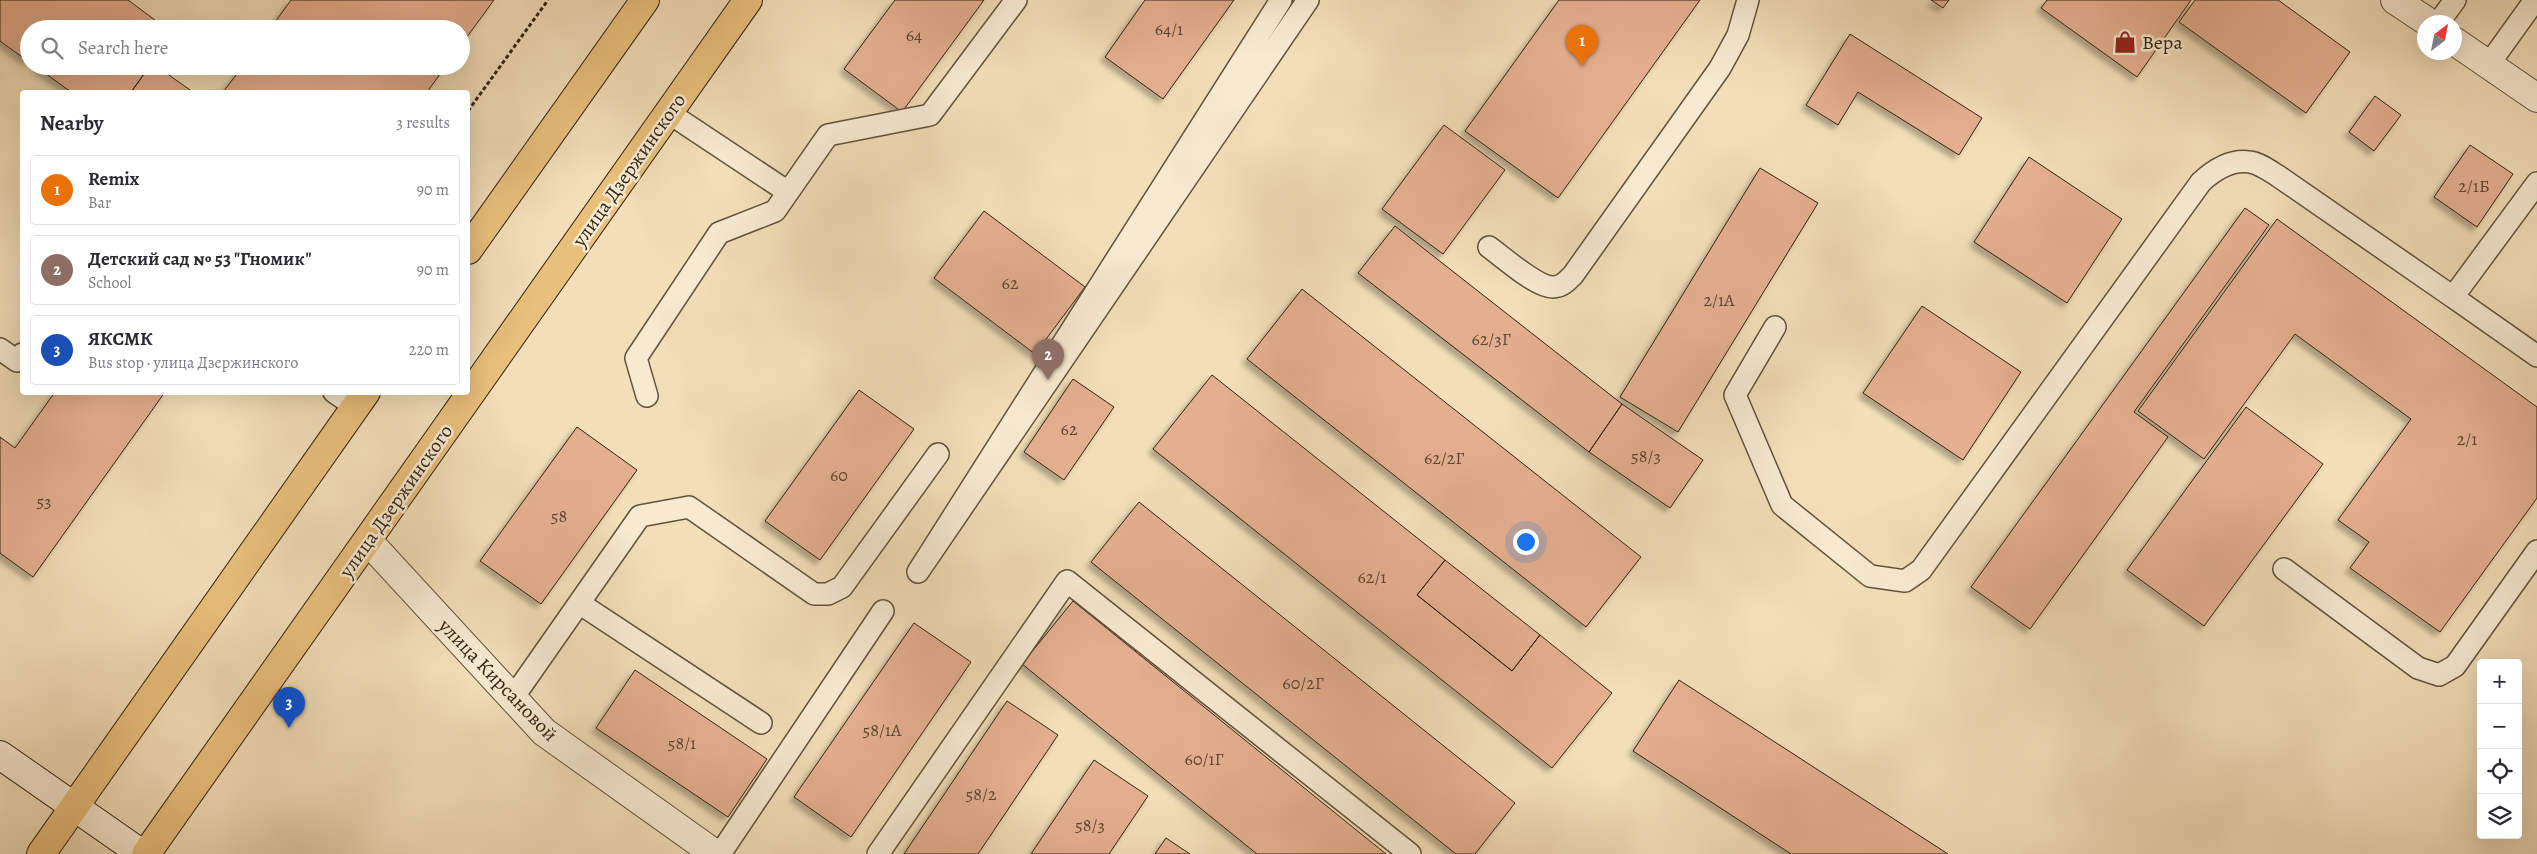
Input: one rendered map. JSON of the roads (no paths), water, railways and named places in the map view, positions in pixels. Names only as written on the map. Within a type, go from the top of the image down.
[{"type":"main road","points":[[470,247],[645,0]]},
{"type":"main road","name":"улица Дзержинского","points":[[144,854],[368,542],[748,0]]},
{"type":"main road","points":[[41,854],[75,807],[352,397]]},
{"type":"street","points":[[2395,0],[2418,15]]},
{"type":"street","points":[[2462,46],[2537,98]]},
{"type":"street","name":"улица Кирсановой","points":[[368,542],[544,732],[715,854]]},
{"type":"street","points":[[0,755],[144,854]]},
{"type":"lane","points":[[647,396],[636,358],[718,233],[775,211],[828,135],[930,115],[1016,0]]},
{"type":"lane","points":[[918,572],[1280,0]]},
{"type":"lane","points":[[918,572],[1295,0]]},
{"type":"lane","points":[[1222,104],[1295,0]]},
{"type":"lane","points":[[918,572],[1308,0]]},
{"type":"lane","points":[[1489,247],[1542,285],[1553,287],[1562,285],[1573,275],[1720,68],[1738,35],[1748,0]]},
{"type":"lane","points":[[2444,15],[2455,0]]},
{"type":"lane","points":[[2489,64],[2535,0]]},
{"type":"lane","points":[[668,113],[788,192]]},
{"type":"lane","points":[[1776,327],[1735,395],[1782,505],[1870,576],[1905,581],[1921,570],[2201,182],[2215,170],[2232,163],[2251,162],[2278,176],[2537,356]]},
{"type":"lane","points":[[2453,297],[2537,182]]},
{"type":"lane","points":[[0,349],[17,361],[20,357]]},
{"type":"lane","points":[[512,699],[640,516],[689,507],[814,594],[828,594],[842,587],[938,454]]},
{"type":"lane","points":[[2284,569],[2418,668],[2439,675],[2456,666],[2537,551]]},
{"type":"lane","points":[[878,854],[1067,580],[1410,854]]},
{"type":"lane","points":[[579,603],[760,723]]},
{"type":"lane","points":[[720,854],[882,611]]},
{"type":"place","name":"Вера","points":[[2125,42]]},
{"type":"place","name":"Remix","points":[[1582,66]]},
{"type":"place","name":"Детский сад № 53 \"Гномик\"","points":[[1048,380]]},
{"type":"place","name":"ЯКСМК","points":[[289,728]]}]
